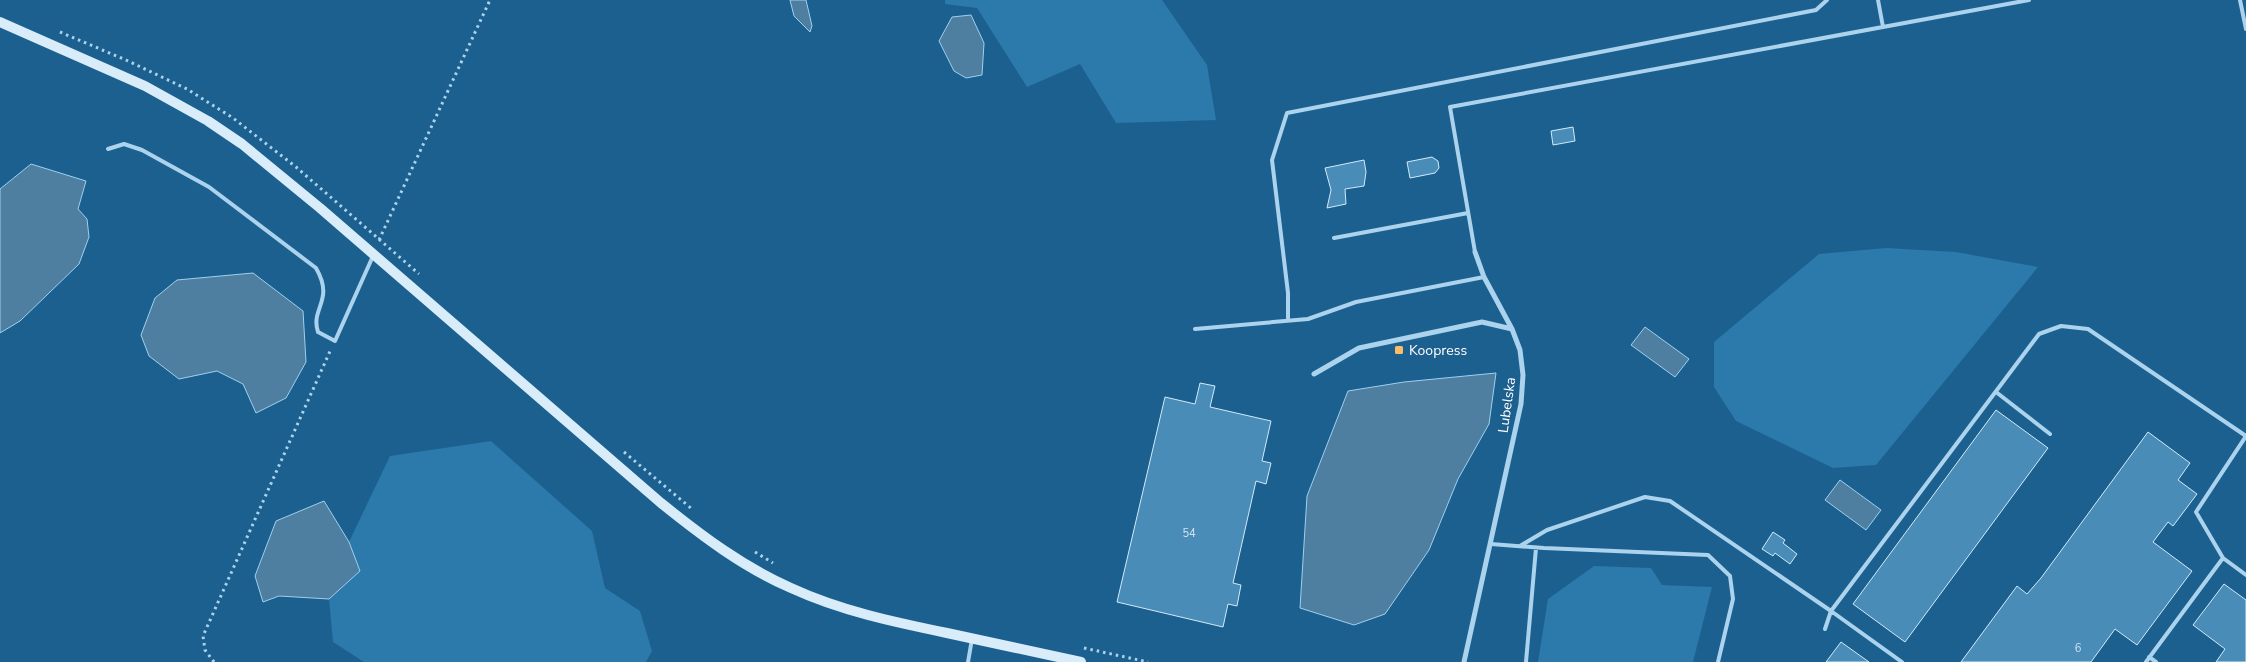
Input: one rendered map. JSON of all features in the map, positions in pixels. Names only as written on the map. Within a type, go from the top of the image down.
[{"type":"street","points":[[0,22],[145,86],[208,121],[266,163],[706,540],[764,575],[820,600],[886,620],[1080,662]]},
{"type":"street","name":"Lubelska","points":[[1464,662],[1521,404],[1523,375],[1520,350],[1512,329],[1484,277],[1475,252]]},
{"type":"street","points":[[1314,374],[1360,348],[1482,322],[1512,329]]},
{"type":"lane","points":[[1288,319],[1288,293],[1272,160],[1287,113],[1816,10],[1827,0]]},
{"type":"lane","points":[[1878,0],[1883,27]]},
{"type":"lane","points":[[1475,252],[1450,107],[2029,0]]},
{"type":"lane","points":[[2240,0],[2246,29]]},
{"type":"lane","points":[[108,149],[124,144],[142,150],[209,187],[316,268],[325,291],[315,325],[318,332],[335,341],[374,254]]},
{"type":"lane","points":[[1334,238],[1468,213]]},
{"type":"lane","points":[[1195,329],[1288,319],[1308,319],[1356,302],[1484,277]]},
{"type":"lane","points":[[1825,629],[1831,611],[2039,334],[2062,326],[2088,329],[2246,436],[2196,512],[2223,558],[2246,575]]},
{"type":"lane","points":[[1996,392],[2050,434]]},
{"type":"lane","points":[[1520,546],[1547,530],[1645,498],[1670,502],[1831,611],[1902,662]]},
{"type":"lane","points":[[1490,544],[1536,548],[1708,555],[1730,576],[1733,598],[1718,662]]},
{"type":"lane","points":[[1526,662],[1536,548]]},
{"type":"lane","points":[[2146,662],[2223,558]]},
{"type":"lane","points":[[968,662],[972,639]]},
{"type":"lane","points":[[2149,657],[2156,662]]},
{"type":"path","points":[[374,254],[490,0]]},
{"type":"path","points":[[53,29],[126,60],[187,89],[233,118],[296,167],[424,279]]},
{"type":"path","points":[[214,662],[205,650],[203,636],[335,341]]},
{"type":"path","points":[[621,449],[698,513]]},
{"type":"path","points":[[754,552],[778,565]]},
{"type":"path","points":[[1082,648],[1148,662]]},
{"type":"shaded area","points":[[790,0],[806,0],[812,26],[810,32],[794,16]]},
{"type":"shaded area","points":[[945,0],[1162,0],[1207,65],[1216,120],[1116,123],[1080,64],[1027,87],[977,8],[945,4]]},
{"type":"shaded area","points":[[971,15],[984,43],[982,75],[966,78],[954,71],[939,41],[952,17]]},
{"type":"shaded area","points":[[31,164],[86,181],[78,209],[87,219],[89,237],[79,264],[20,321],[0,333],[0,189]]},
{"type":"shaded area","points":[[1886,248],[1956,252],[2038,267],[1876,465],[1833,468],[1736,421],[1714,387],[1714,342],[1819,254]]},
{"type":"shaded area","points":[[253,273],[303,311],[306,362],[286,398],[256,413],[243,384],[217,371],[179,379],[149,356],[141,335],[155,298],[177,280]]},
{"type":"shaded area","points":[[1645,327],[1689,359],[1675,377],[1631,345]]},
{"type":"shaded area","points":[[1496,373],[1489,424],[1458,479],[1429,550],[1385,614],[1354,625],[1300,608],[1307,496],[1348,391],[1404,382]]},
{"type":"shaded area","points":[[491,441],[592,531],[605,588],[640,611],[652,651],[646,662],[364,662],[333,642],[329,599],[360,571],[349,542],[390,456]]},
{"type":"shaded area","points":[[1840,480],[1881,510],[1866,530],[1825,500]]},
{"type":"shaded area","points":[[324,501],[349,542],[360,571],[329,599],[279,596],[263,602],[255,576],[276,521]]},
{"type":"shaded area","points":[[1594,566],[1651,568],[1662,585],[1712,587],[1693,662],[1538,662],[1548,599]]},
{"type":"building","points":[[1573,127],[1575,141],[1553,145],[1551,131]]},
{"type":"building","points":[[1432,157],[1438,161],[1439,168],[1435,173],[1410,178],[1407,162]]},
{"type":"building","points":[[1364,160],[1366,172],[1364,186],[1345,189],[1346,204],[1327,208],[1331,190],[1325,168]]},
{"type":"building","points":[[1200,383],[1215,386],[1210,407],[1271,421],[1262,461],[1271,463],[1266,484],[1256,481],[1233,583],[1241,585],[1237,606],[1228,604],[1223,627],[1117,602],[1165,397],[1195,404]]},
{"type":"building","points":[[1996,410],[2048,448],[1905,642],[1853,604]]},
{"type":"building","points":[[2148,432],[2190,463],[2178,480],[2197,494],[2173,526],[2168,522],[2153,542],[2192,571],[2137,645],[2115,629],[2091,662],[1961,662],[2017,586],[2027,594],[2041,578]]},
{"type":"building","points":[[1773,532],[1785,540],[1783,543],[1797,554],[1790,564],[1775,553],[1773,556],[1762,549]]},
{"type":"building","points":[[2224,584],[2246,600],[2246,662],[2216,662],[2225,649],[2193,625]]},
{"type":"building","points":[[1841,642],[1869,662],[1826,662]]},
{"type":"place","name":"Koopress","points":[[1399,350]]}]
